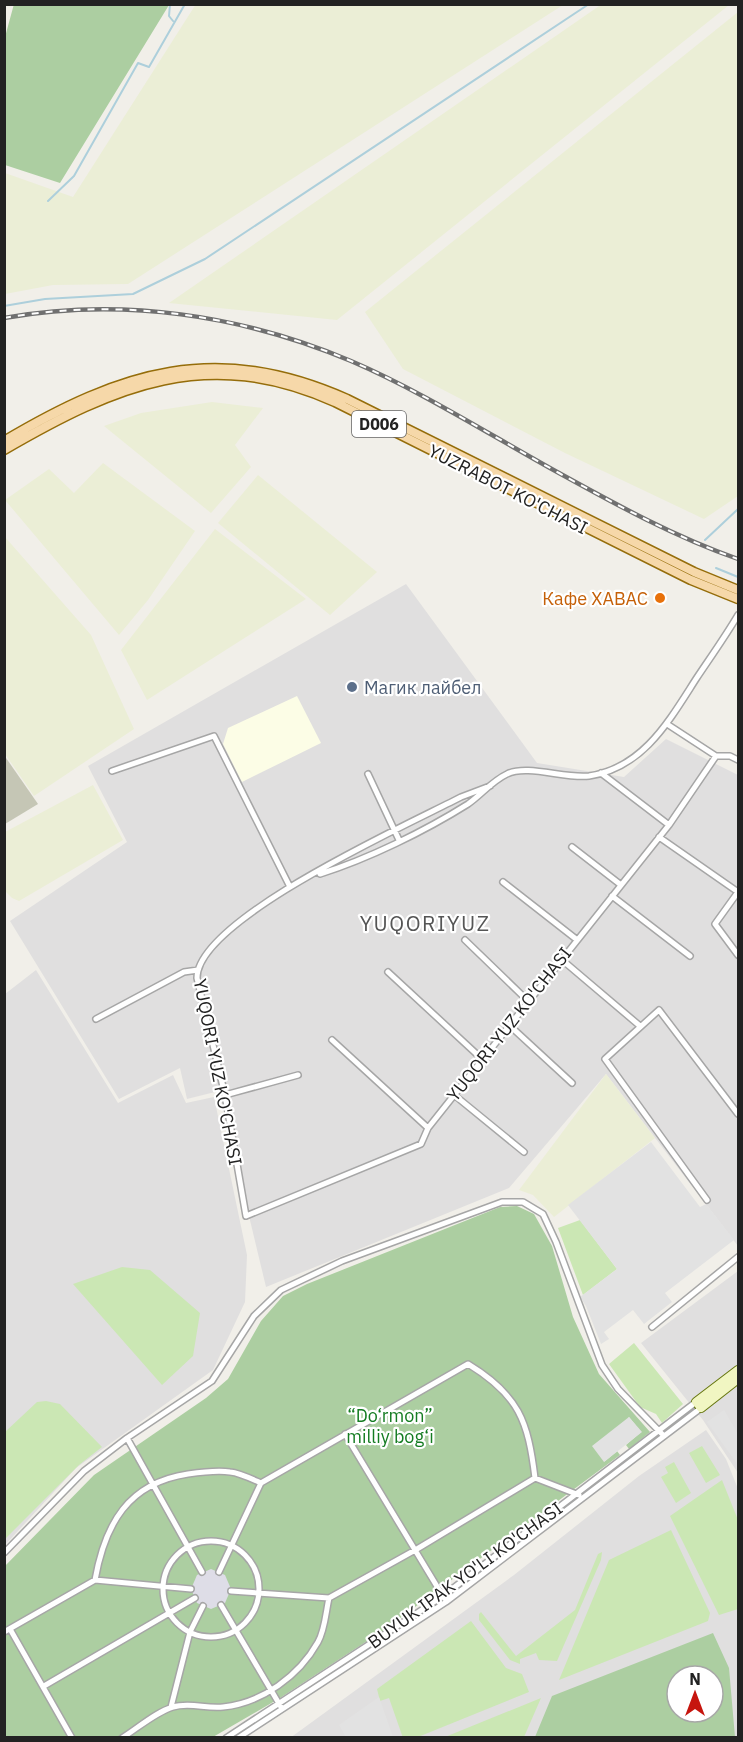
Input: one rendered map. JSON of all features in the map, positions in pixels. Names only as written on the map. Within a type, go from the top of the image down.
[{"type":"main road","name":"YUZRABOT KO'CHASI","points":[[4,441],[67,406],[138,378],[201,368],[257,370],[298,380],[347,399],[647,554],[738,590]]},
{"type":"main road","name":"YUZRABOT KO'CHASI","points":[[4,450],[81,408],[141,385],[203,375],[265,380],[306,390],[335,402],[738,599]]},
{"type":"street","name":"YUQORI YUZ KO'CHASI","points":[[311,877],[337,869],[469,804],[509,773],[525,771],[580,777],[618,767],[636,757],[667,724],[738,615]]},
{"type":"street","points":[[667,724],[716,756],[730,756],[738,760]]},
{"type":"street","points":[[112,771],[214,736],[290,887]]},
{"type":"street","name":"YUQORI YUZ KO'CHASI","points":[[490,786],[460,797],[290,887],[234,925],[204,957],[197,978],[225,1095],[246,1216],[420,1145],[428,1128],[453,1094],[669,825],[716,756]]},
{"type":"street","points":[[601,773],[669,825]]},
{"type":"street","points":[[368,774],[399,840]]},
{"type":"street","points":[[659,837],[738,892],[715,924],[738,955]]},
{"type":"street","points":[[572,847],[621,885]]},
{"type":"street","points":[[503,882],[576,939]]},
{"type":"street","points":[[612,896],[690,956]]},
{"type":"street","points":[[465,940],[527,1000]]},
{"type":"street","points":[[561,960],[640,1026]]},
{"type":"street","points":[[96,1019],[184,972],[198,970]]},
{"type":"street","points":[[388,972],[482,1059]]},
{"type":"street","points":[[707,1200],[605,1059],[659,1010],[738,1114]]},
{"type":"street","points":[[508,1024],[572,1083]]},
{"type":"street","points":[[332,1040],[428,1128]]},
{"type":"street","points":[[225,1095],[298,1075]]},
{"type":"street","points":[[453,1094],[525,1152]]},
{"type":"street","points":[[4,1553],[77,1478],[127,1438],[212,1381],[254,1316],[281,1290],[342,1261],[494,1204],[514,1200],[531,1205],[543,1214],[556,1242],[602,1365],[618,1389],[662,1433]]},
{"type":"street","points":[[652,1327],[738,1257]]},
{"type":"street","points":[[219,1572],[261,1483],[468,1364],[485,1374],[519,1409],[526,1429],[535,1479]]},
{"type":"street","points":[[698,1405],[738,1370]]},
{"type":"street","points":[[698,1405],[738,1379]]},
{"type":"street","name":"BUYUK IPAK YO'LI KO'CHASI","points":[[238,1737],[444,1599],[698,1405]]},
{"type":"street","points":[[345,1434],[417,1549],[444,1599]]},
{"type":"street","points":[[127,1438],[202,1572]]},
{"type":"street","points":[[95,1580],[99,1555],[113,1523],[132,1498],[152,1483],[175,1476],[231,1472],[261,1483]]},
{"type":"street","points":[[535,1479],[580,1496]]},
{"type":"street","points":[[231,1591],[329,1598],[535,1479]]},
{"type":"street","points":[[212,1541],[231,1545],[247,1557],[256,1572],[259,1592],[255,1608],[244,1624],[235,1630],[211,1637],[190,1632],[178,1624],[170,1613],[163,1586],[167,1569],[175,1557],[187,1547],[212,1541]]},
{"type":"street","points":[[72,1737],[44,1686],[8,1631],[95,1580],[191,1589]]},
{"type":"street","points":[[44,1686],[195,1598]]},
{"type":"street","points":[[122,1737],[171,1707],[185,1704],[222,1707],[252,1701],[271,1691],[296,1671],[319,1641],[329,1598]]},
{"type":"street","points":[[221,1605],[281,1707]]},
{"type":"street","points":[[171,1707],[190,1632],[203,1606]]},
{"type":"street","name":"BUYUK IPAK YO'LI KO'CHASI","points":[[226,1737],[281,1707]]},
{"type":"shaded area","points":[[196,4],[563,5],[128,284],[53,285],[5,294],[5,173],[73,197]]},
{"type":"shaded area","points":[[602,4],[729,5],[337,320],[169,303]]},
{"type":"shaded area","points":[[738,12],[738,496],[704,519],[565,453],[403,369],[365,312]]},
{"type":"shaded area","points":[[212,402],[263,408],[235,445],[251,467],[211,513],[104,426],[141,413]]},
{"type":"shaded area","points":[[103,463],[195,531],[148,600],[119,635],[5,500],[49,469],[74,493]]},
{"type":"shaded area","points":[[258,475],[377,572],[330,615],[218,523]]},
{"type":"shaded area","points":[[215,529],[306,599],[147,700],[121,650]]},
{"type":"shaded area","points":[[5,537],[91,635],[134,729],[34,796],[5,754]]},
{"type":"shaded area","points":[[406,584],[537,763],[624,777],[666,739],[738,775],[738,1246],[606,1074],[509,1188],[266,1287],[219,1091],[187,1099],[180,1068],[119,1099],[10,921],[127,842],[88,766]]},
{"type":"shaded area","points":[[297,696],[321,743],[242,782],[223,744],[228,728]]},
{"type":"shaded area","points":[[4,755],[38,804],[5,824],[4,824]]},
{"type":"shaded area","points":[[93,785],[123,840],[19,901],[12,898],[5,891],[5,832]]},
{"type":"shaded area","points":[[36,970],[118,1103],[173,1075],[186,1103],[214,1097],[247,1255],[245,1302],[213,1370],[76,1468],[5,1545],[5,994]]},
{"type":"shaded area","points":[[606,1074],[655,1138],[554,1217],[533,1195],[519,1190]]},
{"type":"shaded area","points":[[651,1142],[700,1207],[706,1204],[734,1240],[665,1293],[672,1302],[644,1324],[633,1310],[604,1332],[609,1339],[601,1344],[586,1306],[580,1297],[617,1269],[568,1205]]},
{"type":"shaded area","points":[[738,1271],[738,1473],[703,1420],[641,1343]]},
{"type":"shaded area","points":[[724,1410],[738,1434],[738,1465],[707,1422]]},
{"type":"shaded area","points":[[629,1417],[642,1432],[604,1462],[592,1446]]},
{"type":"shaded area","points":[[706,1430],[726,1459],[738,1489],[738,1737],[290,1738],[514,1575],[639,1476]]},
{"type":"shaded area","points":[[211,1569],[225,1575],[231,1589],[225,1603],[211,1609],[197,1603],[191,1589],[197,1575]]},
{"type":"shaded area","points":[[379,1697],[393,1737],[346,1737],[339,1725]]},
{"type":"green space","points":[[14,4],[169,5],[60,183],[5,165],[5,37]]},
{"type":"green space","name":"“Do‘rmon” milliy bog‘i","points":[[517,1206],[534,1214],[552,1246],[573,1317],[599,1374],[650,1432],[629,1449],[626,1445],[641,1432],[629,1417],[604,1462],[617,1451],[620,1455],[384,1630],[280,1698],[213,1737],[5,1737],[4,1567],[94,1475],[206,1398],[228,1379],[261,1321],[283,1296],[307,1284],[500,1207]]},
{"type":"green space","points":[[580,1220],[617,1269],[583,1295],[558,1228]]},
{"type":"green space","points":[[122,1267],[150,1270],[200,1313],[193,1356],[162,1385],[73,1284]]},
{"type":"green space","points":[[634,1343],[683,1404],[662,1423],[656,1414],[640,1407],[609,1364]]},
{"type":"green space","points":[[37,1402],[60,1404],[102,1447],[79,1465],[5,1539],[5,1432]]},
{"type":"green space","points":[[702,1446],[720,1475],[706,1483],[689,1453]]},
{"type":"green space","points":[[674,1462],[691,1493],[676,1503],[661,1477],[668,1473],[665,1467]]},
{"type":"green space","points":[[722,1480],[738,1520],[738,1609],[719,1615],[670,1516]]},
{"type":"green space","points":[[671,1530],[710,1613],[708,1621],[559,1680],[609,1560]]},
{"type":"green space","points":[[602,1552],[601,1560],[557,1661],[539,1660],[536,1653],[520,1659],[520,1664],[510,1660],[479,1620],[479,1614],[481,1612],[516,1656],[575,1610],[598,1554]]},
{"type":"green space","points":[[471,1621],[506,1668],[522,1674],[529,1692],[418,1737],[403,1738],[389,1698],[380,1701],[377,1689]]},
{"type":"green space","points":[[713,1633],[729,1668],[735,1737],[535,1737],[552,1696]]},
{"type":"green space","points":[[541,1698],[524,1737],[445,1737]]},
{"type":"waterway","points":[[170,4],[169,16],[173,21]]},
{"type":"waterway","points":[[48,201],[74,176],[138,63],[149,67],[185,4]]},
{"type":"waterway","points":[[4,306],[45,299],[133,294],[205,259],[589,4]]},
{"type":"waterway","points":[[705,540],[738,509]]},
{"type":"waterway","points":[[716,568],[738,577]]},
{"type":"railway","points":[[4,318],[93,309],[137,310],[181,314],[224,322],[310,345],[404,386],[647,520],[738,559]]},
{"type":"place","name":"Кафе ХАВАС","points":[[660,598]]},
{"type":"place","name":"Магик лайбел","points":[[352,687]]},
{"type":"district","name":"YUQORIYUZ","points":[[425,923]]}]
